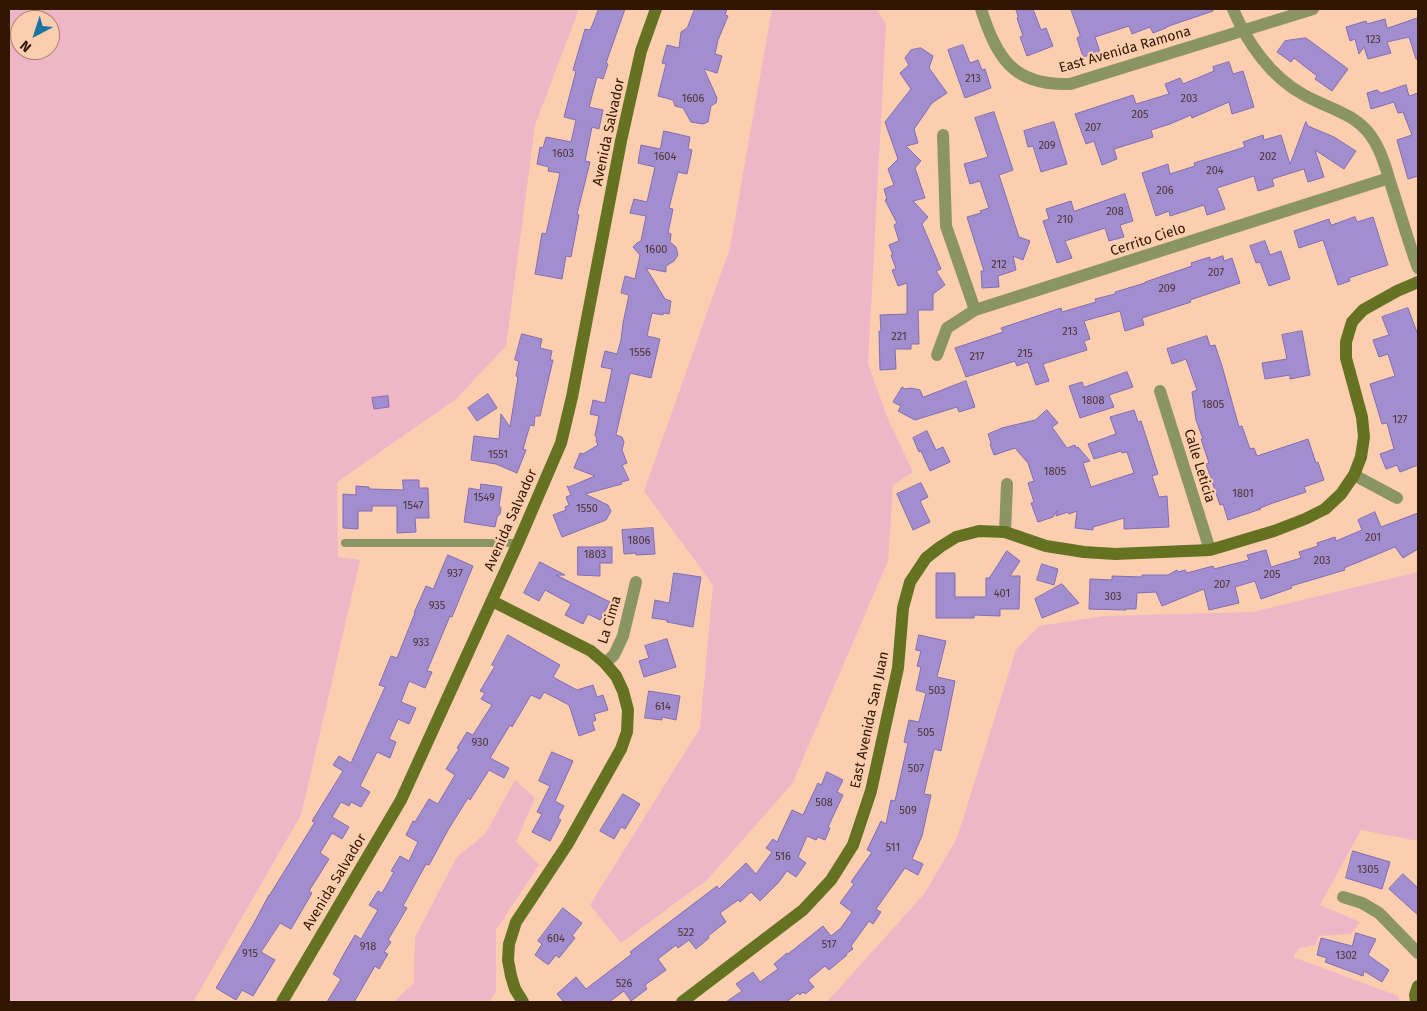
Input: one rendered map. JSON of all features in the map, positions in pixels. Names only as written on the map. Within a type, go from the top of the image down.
[{"type":"street","name":"Avenida Salvador","points":[[282,1002],[401,800],[518,543],[561,443],[572,397],[621,141],[641,51],[656,9]]},
{"type":"street","name":"East Avenida Ramona","points":[[982,9],[990,35],[998,50],[1014,69],[1028,78],[1053,85],[1070,84],[1313,9]]},
{"type":"street","points":[[1233,9],[1254,49],[1276,75],[1303,95],[1358,121],[1371,135],[1383,159],[1418,268]]},
{"type":"street","points":[[943,135],[946,226],[975,310]]},
{"type":"street","name":"Cerrito Cielo","points":[[937,355],[947,328],[975,310],[1389,178]]},
{"type":"street","name":"East Avenida San Juan","points":[[682,1002],[803,910],[831,880],[853,845],[872,791],[898,668],[903,608],[910,582],[926,558],[956,537],[979,531],[1005,532],[1046,546],[1084,552],[1115,554],[1210,550],[1274,531],[1325,509],[1341,494],[1354,476],[1362,457],[1364,437],[1362,417],[1346,358],[1346,342],[1352,322],[1363,310],[1397,290],[1418,282]]},
{"type":"street","name":"Calle Leticia","points":[[1160,391],[1210,550]]},
{"type":"street","points":[[1354,476],[1397,498]]},
{"type":"street","points":[[1005,532],[1007,484]]},
{"type":"street","name":"La Cima","points":[[605,663],[614,655],[623,636],[636,582]]},
{"type":"street","points":[[492,601],[591,651],[616,676],[623,691],[628,710],[627,732],[621,749],[567,845],[516,922],[509,944],[508,960],[515,989],[523,1002]]},
{"type":"street","points":[[1342,897],[1371,907],[1418,953]]},
{"type":"street","points":[[1416,1002],[1415,995],[1418,986]]},
{"type":"lane","points":[[344,543],[518,543]]},
{"type":"shaded area","points":[[9,9],[579,9],[535,125],[506,346],[456,399],[337,482],[338,557],[360,560],[301,815],[193,1002],[9,1002]]},
{"type":"shaded area","points":[[772,9],[876,9],[886,24],[868,364],[888,419],[913,472],[893,485],[888,561],[792,784],[708,879],[621,943],[590,905],[700,728],[713,585],[644,491],[730,248]]},
{"type":"shaded area","points":[[1418,572],[1418,841],[1361,830],[1320,905],[1360,922],[1351,934],[1319,936],[1315,945],[1299,948],[1293,957],[1398,996],[1400,1002],[827,1002],[925,893],[957,838],[1016,650],[1039,626],[1104,616],[1253,612]]},
{"type":"shaded area","points":[[515,780],[535,798],[516,842],[539,865],[496,930],[496,992],[489,1002],[394,1002],[414,983],[415,937],[457,857],[485,834]]},
{"type":"building","points":[[599,9],[625,9],[606,63],[608,64],[603,79],[597,77],[589,107],[603,110],[599,129],[592,127],[585,161],[590,162],[577,214],[579,215],[571,257],[566,256],[562,279],[535,274],[542,233],[546,234],[560,173],[548,171],[549,167],[537,164],[540,147],[543,148],[546,137],[571,142],[576,120],[564,117],[576,71],[573,70],[585,29],[590,30]]},
{"type":"building","points":[[695,9],[727,9],[725,15],[728,16],[718,40],[715,54],[722,56],[717,73],[704,69],[717,98],[716,103],[711,106],[708,122],[703,124],[691,122],[683,108],[675,106],[673,100],[658,96],[666,64],[662,63],[667,45],[679,48],[681,32],[687,28]]},
{"type":"building","points":[[1016,9],[1033,9],[1041,30],[1046,28],[1053,46],[1027,56],[1020,37],[1023,36]]},
{"type":"building","points":[[1071,9],[1213,9],[1213,11],[1153,33],[1150,27],[1132,34],[1129,26],[1095,37],[1100,52],[1083,57],[1077,38],[1080,36]]},
{"type":"building","points":[[1418,18],[1418,59],[1416,59],[1409,37],[1387,42],[1391,53],[1368,59],[1364,47],[1359,54],[1355,39],[1350,41],[1346,27],[1366,21],[1367,24],[1385,19],[1387,28]]},
{"type":"building","points":[[1306,38],[1348,69],[1332,91],[1315,79],[1317,76],[1294,58],[1291,62],[1277,52],[1285,41]]},
{"type":"building","points":[[963,45],[970,63],[978,60],[982,70],[985,69],[991,88],[965,98],[948,50]]},
{"type":"building","points":[[921,48],[933,56],[929,68],[947,93],[932,103],[914,129],[918,143],[906,146],[921,161],[915,168],[925,198],[913,201],[928,217],[922,224],[941,269],[936,271],[945,285],[933,294],[933,310],[918,310],[919,344],[911,344],[911,349],[895,349],[896,369],[880,370],[880,315],[907,314],[907,283],[898,286],[892,270],[896,269],[889,245],[899,241],[894,225],[897,223],[885,200],[887,199],[884,189],[894,185],[888,169],[898,159],[885,122],[911,89],[900,73],[909,65],[905,58],[911,50]]},
{"type":"building","points":[[1229,62],[1233,74],[1243,71],[1254,107],[1232,114],[1229,102],[1192,118],[1191,115],[1151,130],[1153,137],[1114,149],[1117,159],[1102,165],[1094,141],[1086,144],[1075,114],[1133,95],[1136,104],[1169,94],[1165,84],[1180,78],[1183,84],[1214,71],[1213,67]]},
{"type":"building","points":[[1406,85],[1409,96],[1418,93],[1418,176],[1408,179],[1397,140],[1412,135],[1403,112],[1398,113],[1394,102],[1371,109],[1367,93],[1377,90],[1381,93]]},
{"type":"building","points":[[994,112],[1013,170],[999,175],[1019,237],[1030,241],[1023,260],[1013,256],[1016,270],[998,276],[999,287],[982,288],[981,271],[984,271],[967,217],[981,213],[980,211],[989,208],[980,181],[970,184],[964,164],[988,157],[975,118]]},
{"type":"building","points":[[1054,122],[1067,164],[1041,172],[1033,146],[1028,147],[1024,131]]},
{"type":"building","points":[[1306,122],[1308,126],[1334,137],[1356,151],[1344,169],[1315,150],[1324,177],[1308,182],[1304,169],[1272,179],[1274,186],[1258,191],[1254,176],[1217,188],[1225,209],[1207,215],[1204,205],[1170,216],[1169,211],[1156,216],[1142,173],[1168,164],[1170,174],[1195,166],[1194,163],[1245,147],[1243,142],[1263,135],[1264,140],[1281,135],[1290,164]]},
{"type":"building","points":[[664,131],[690,137],[688,149],[692,150],[687,174],[678,172],[669,208],[673,209],[668,233],[671,234],[670,242],[676,247],[678,255],[674,261],[666,266],[666,272],[646,268],[665,299],[671,301],[669,314],[652,313],[647,336],[660,339],[651,378],[630,373],[616,435],[622,437],[624,442],[622,450],[627,463],[622,465],[629,480],[621,482],[622,484],[585,494],[608,505],[611,511],[606,520],[562,537],[553,515],[566,510],[565,507],[569,505],[566,497],[571,495],[567,486],[569,487],[595,476],[574,468],[580,453],[583,454],[598,445],[595,435],[599,416],[590,414],[593,400],[605,403],[612,369],[601,367],[605,351],[617,354],[629,295],[621,293],[625,276],[635,279],[640,255],[633,247],[641,241],[646,216],[630,213],[634,199],[647,202],[655,167],[638,163],[641,145],[660,149]]},
{"type":"building","points":[[1125,194],[1133,221],[1120,225],[1124,237],[1109,241],[1105,228],[1065,241],[1072,258],[1057,263],[1043,221],[1049,219],[1046,209],[1071,201],[1074,211]]},
{"type":"building","points":[[1355,217],[1357,222],[1373,217],[1388,265],[1349,278],[1350,281],[1338,285],[1323,240],[1299,248],[1294,231],[1329,219],[1331,225]]},
{"type":"building","points":[[1265,241],[1270,255],[1281,251],[1290,279],[1269,286],[1260,262],[1256,263],[1250,246]]},
{"type":"building","points":[[1223,256],[1224,261],[1232,258],[1240,283],[1142,318],[1144,325],[1125,331],[1120,311],[1084,321],[1090,339],[1084,341],[1087,350],[1043,364],[1049,381],[1036,385],[1028,362],[1017,366],[1015,361],[966,377],[955,348],[1003,332],[1001,328],[1061,308],[1062,312],[1096,302],[1095,299],[1115,294],[1115,292],[1192,266],[1191,263],[1210,257],[1210,260]]},
{"type":"building","points":[[1408,308],[1418,335],[1418,465],[1400,472],[1397,465],[1386,469],[1380,454],[1394,449],[1387,423],[1382,424],[1370,384],[1395,376],[1388,354],[1379,357],[1373,340],[1389,335],[1382,317]]},
{"type":"building","points":[[1302,331],[1310,375],[1290,379],[1290,375],[1265,379],[1262,363],[1287,359],[1282,335]]},
{"type":"building","points":[[522,334],[542,339],[540,348],[552,351],[550,360],[553,360],[540,416],[535,416],[534,426],[530,425],[523,449],[526,450],[517,473],[496,464],[471,460],[474,436],[499,439],[501,414],[510,427],[518,377],[516,376],[519,361],[515,360]]},
{"type":"building","points":[[1207,336],[1210,346],[1215,345],[1239,427],[1242,426],[1250,449],[1254,448],[1257,456],[1308,439],[1324,480],[1304,487],[1306,492],[1228,520],[1223,504],[1220,505],[1206,464],[1209,463],[1196,420],[1192,392],[1197,390],[1186,359],[1172,364],[1167,349]]},
{"type":"building","points":[[1127,372],[1133,387],[1109,395],[1114,407],[1080,418],[1069,386],[1082,382],[1084,387]]},
{"type":"building","points":[[966,381],[975,407],[959,412],[957,407],[915,420],[898,411],[901,406],[893,402],[902,387],[920,390],[923,397]]},
{"type":"building","points":[[488,394],[497,408],[477,421],[468,408]]},
{"type":"building","points":[[388,396],[389,407],[374,409],[372,398]]},
{"type":"building","points":[[1047,410],[1058,423],[1052,427],[1067,448],[1075,445],[1090,461],[1083,463],[1091,487],[1134,473],[1127,452],[1122,453],[1121,451],[1094,459],[1088,444],[1116,434],[1110,417],[1134,410],[1138,422],[1141,421],[1158,474],[1152,476],[1159,497],[1167,496],[1169,527],[1124,529],[1124,518],[1093,527],[1093,530],[1075,528],[1077,511],[1056,516],[1058,510],[1053,517],[1038,522],[1031,503],[1034,502],[1028,483],[1034,481],[1028,463],[1015,448],[994,455],[988,434],[1002,428],[1035,420]]},
{"type":"building","points":[[927,431],[936,450],[943,447],[950,462],[930,471],[913,438]]},
{"type":"building","points":[[403,480],[419,480],[419,488],[428,488],[429,518],[415,518],[416,532],[397,533],[397,506],[372,506],[372,511],[358,511],[358,529],[343,528],[343,494],[356,495],[356,486],[369,487],[369,489],[403,490]]},
{"type":"building","points":[[921,483],[928,497],[920,501],[930,522],[913,530],[897,494]]},
{"type":"building","points":[[481,484],[502,487],[499,505],[501,508],[500,514],[497,517],[495,527],[464,522],[469,488],[480,490]]},
{"type":"building","points":[[1375,512],[1381,527],[1418,513],[1418,549],[1403,558],[1395,547],[1344,568],[1345,570],[1291,586],[1292,588],[1261,599],[1255,581],[1235,587],[1239,603],[1209,610],[1204,589],[1162,606],[1156,592],[1137,593],[1136,609],[1089,609],[1090,579],[1112,580],[1112,576],[1142,577],[1142,575],[1168,575],[1177,570],[1178,572],[1185,570],[1187,573],[1213,566],[1214,569],[1249,560],[1247,555],[1266,550],[1271,567],[1301,558],[1299,552],[1318,546],[1317,543],[1335,537],[1336,541],[1362,530],[1358,520]]},
{"type":"building","points":[[653,528],[655,554],[624,554],[622,530]]},
{"type":"building","points":[[578,547],[612,547],[612,563],[600,563],[600,576],[578,575]]},
{"type":"building","points":[[1007,551],[1020,561],[1010,576],[1020,576],[1019,609],[1000,609],[1000,616],[974,615],[974,618],[936,618],[936,573],[955,573],[955,597],[986,597],[986,578],[989,578]]},
{"type":"building","points":[[448,555],[473,566],[427,671],[432,672],[425,688],[409,681],[401,702],[416,708],[409,724],[398,719],[389,739],[396,742],[390,758],[377,752],[360,786],[370,792],[361,807],[351,802],[349,806],[341,802],[332,817],[349,827],[342,839],[332,833],[320,853],[329,859],[309,891],[312,893],[291,929],[280,923],[261,952],[275,960],[253,996],[242,990],[236,1000],[216,988],[269,895],[315,822],[312,821],[343,771],[333,765],[339,756],[351,763],[385,687],[379,685],[391,656],[397,658],[426,586],[433,589]]},
{"type":"building","points":[[540,562],[565,575],[556,575],[610,602],[600,620],[588,614],[583,624],[565,615],[571,604],[545,590],[539,601],[524,593]]},
{"type":"building","points":[[1042,564],[1058,569],[1054,585],[1037,580]]},
{"type":"building","points":[[674,573],[701,577],[693,627],[652,618],[655,600],[669,603]]},
{"type":"building","points":[[1062,584],[1079,603],[1042,618],[1035,599]]},
{"type":"building","points":[[508,635],[560,665],[553,677],[577,690],[593,685],[597,697],[603,695],[608,710],[594,714],[596,720],[592,722],[595,730],[579,736],[569,705],[544,692],[540,699],[531,695],[512,727],[510,725],[490,758],[509,768],[504,778],[489,770],[470,800],[468,798],[429,865],[426,864],[403,906],[407,908],[388,940],[391,942],[384,952],[388,954],[379,969],[375,966],[354,1002],[327,1002],[341,979],[333,974],[345,952],[355,935],[361,939],[378,910],[369,905],[378,891],[382,893],[394,872],[391,871],[400,856],[409,861],[418,842],[406,835],[413,821],[415,822],[429,799],[438,804],[455,775],[446,769],[459,749],[457,748],[467,732],[473,735],[492,705],[481,699],[485,693],[480,691],[495,666],[492,665]]},
{"type":"building","points":[[919,635],[946,641],[937,677],[955,681],[941,751],[934,749],[924,794],[931,795],[922,836],[912,859],[923,864],[918,875],[905,868],[876,909],[881,912],[873,924],[869,921],[851,946],[853,949],[847,955],[829,970],[825,966],[808,980],[814,987],[805,994],[803,992],[800,995],[798,993],[786,1002],[726,1002],[742,991],[736,984],[753,972],[760,982],[778,969],[774,964],[787,953],[823,926],[831,936],[841,928],[852,912],[840,903],[854,884],[851,882],[872,852],[867,850],[881,821],[886,824],[891,800],[895,801],[908,743],[904,742],[909,720],[919,722],[926,693],[916,690],[921,667],[917,666],[921,651],[916,650]]},
{"type":"building","points":[[667,639],[676,667],[644,677],[639,661],[649,658],[645,646]]},
{"type":"building","points":[[649,691],[680,696],[676,720],[662,717],[662,720],[645,718]]},
{"type":"building","points":[[552,752],[573,761],[555,801],[564,806],[558,818],[561,820],[550,841],[532,832],[542,814],[537,812],[550,786],[539,781]]},
{"type":"building","points":[[827,772],[843,780],[837,792],[843,795],[828,827],[830,828],[825,840],[818,837],[816,840],[807,836],[798,857],[806,863],[796,877],[787,871],[760,901],[751,892],[740,902],[738,900],[720,913],[726,922],[708,936],[709,938],[696,949],[689,940],[678,948],[676,945],[658,959],[666,970],[645,985],[647,989],[631,1001],[624,991],[609,1002],[564,1002],[557,994],[576,977],[586,989],[632,954],[630,952],[717,886],[719,889],[746,863],[756,874],[772,852],[766,848],[773,839],[777,842],[792,810],[803,815],[818,783],[821,785]]},
{"type":"building","points":[[623,794],[640,804],[625,829],[621,827],[614,839],[600,831]]},
{"type":"building","points":[[1353,851],[1390,862],[1382,889],[1346,878]]},
{"type":"building","points":[[1403,874],[1418,888],[1418,915],[1389,889]]},
{"type":"building","points":[[563,908],[582,923],[572,936],[575,938],[559,958],[556,955],[547,964],[535,955],[542,944],[538,941]]},
{"type":"building","points":[[1356,933],[1376,939],[1368,955],[1389,970],[1382,982],[1364,971],[1363,976],[1325,962],[1327,958],[1317,955],[1321,938],[1352,946]]}]
